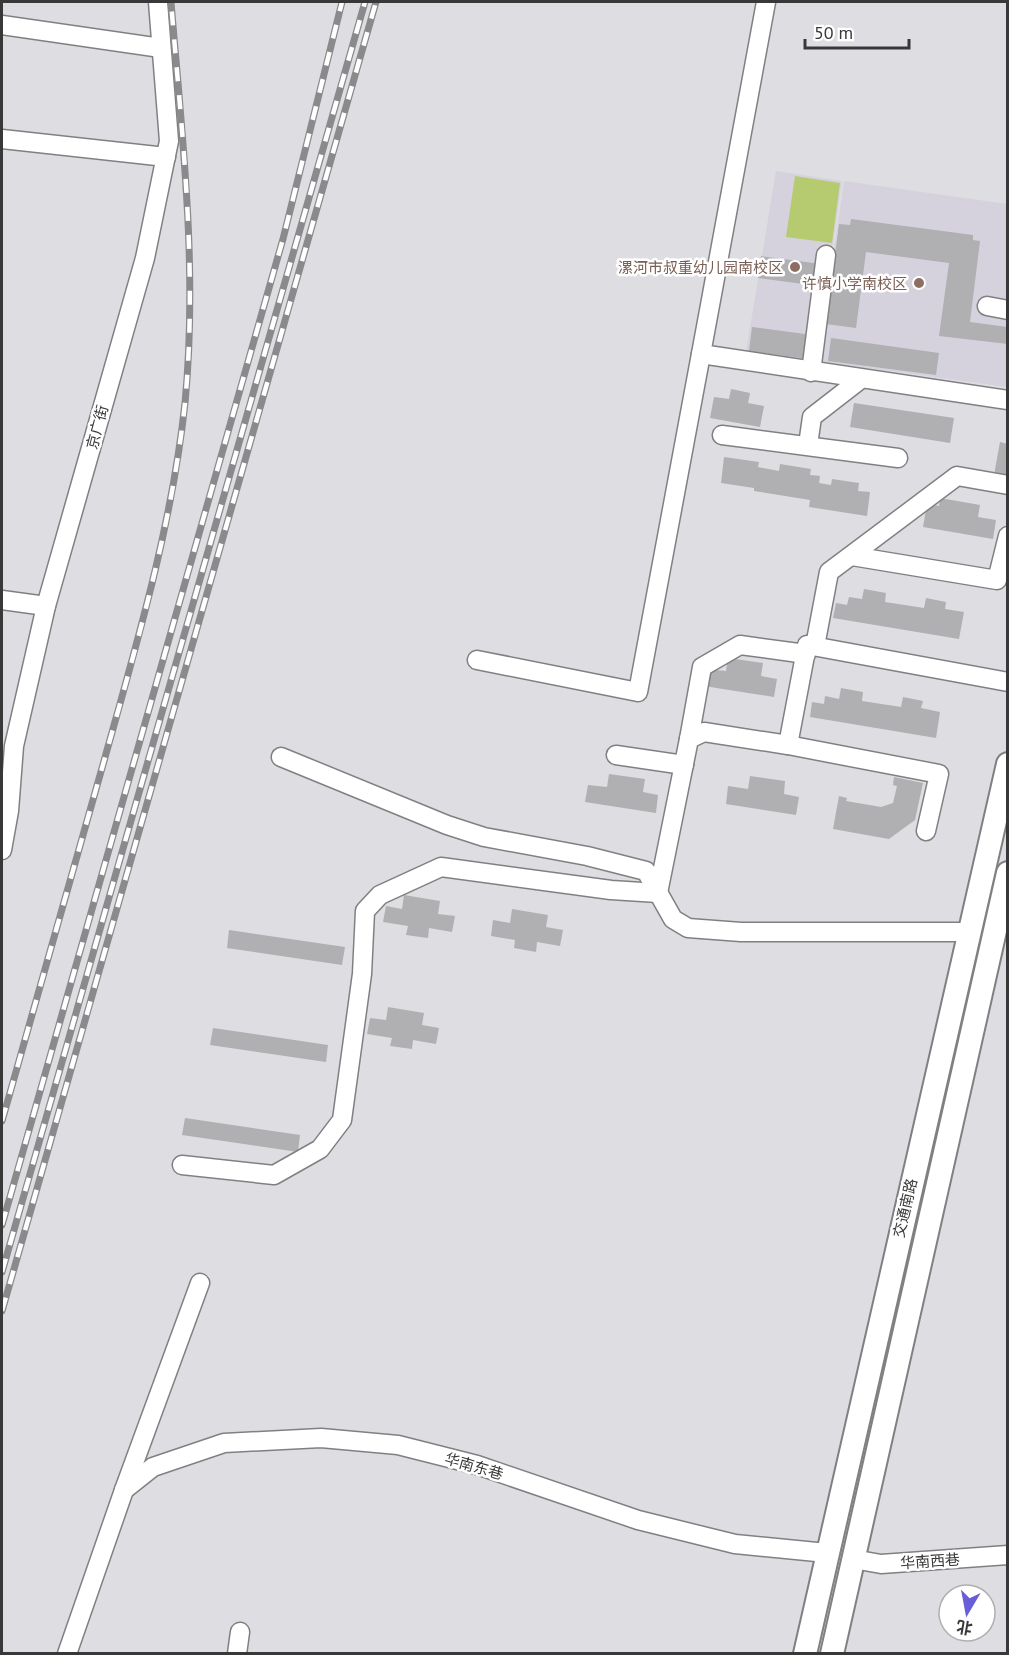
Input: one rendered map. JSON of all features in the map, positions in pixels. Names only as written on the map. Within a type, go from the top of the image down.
[{"type":"main road","name":"交通南路","points":[[805,1653],[967,932],[1008,764]]},
{"type":"main road","name":"交通南路","points":[[832,1653],[1001,929],[1008,873]]},
{"type":"main road","points":[[967,932],[1001,929]]},
{"type":"main road","points":[[827,1553],[854,1559]]},
{"type":"street","name":"京广街","points":[[2,850],[9,811],[14,746],[46,606],[142,269],[169,141],[158,2]]},
{"type":"street","points":[[477,660],[638,692],[766,2]]},
{"type":"street","points":[[2,25],[161,48]]},
{"type":"street","points":[[2,138],[166,157]]},
{"type":"street","points":[[811,372],[826,255]]},
{"type":"street","points":[[987,306],[1008,310]]},
{"type":"street","points":[[701,354],[1008,400]]},
{"type":"street","points":[[808,445],[812,417],[861,379]]},
{"type":"street","points":[[722,435],[898,458]]},
{"type":"street","points":[[788,746],[829,572],[957,476],[1008,485]]},
{"type":"street","points":[[852,556],[997,580],[1008,536]]},
{"type":"street","points":[[2,600],[46,606]]},
{"type":"street","points":[[658,893],[702,667],[740,645],[811,650],[1008,682]]},
{"type":"street","points":[[689,739],[704,732],[939,774],[926,831]]},
{"type":"street","points":[[616,755],[684,765]]},
{"type":"street","points":[[281,757],[447,825],[484,837],[586,856],[646,871],[673,919],[688,928],[741,932],[967,932]]},
{"type":"street","points":[[182,1165],[274,1175],[320,1149],[342,1120],[362,974],[365,911],[380,895],[441,867],[611,890],[658,893]]},
{"type":"street","points":[[68,1653],[124,1490],[200,1283]]},
{"type":"street","name":"华南东巷","points":[[124,1490],[153,1467],[224,1443],[321,1438],[398,1445],[477,1465],[638,1520],[735,1544],[827,1553]]},
{"type":"street","name":"华南西巷","points":[[854,1559],[881,1564],[1008,1555]]},
{"type":"street","points":[[237,1653],[240,1632]]},
{"type":"shaded area","name":"漯河市叔重幼儿园南校区","points":[[776,171],[842,181],[816,361],[746,352]]},
{"type":"shaded area","name":"许慎小学南校区","points":[[844,181],[1007,204],[1007,387],[818,361]]},
{"type":"green space","points":[[795,176],[840,183],[832,243],[786,237]]},
{"type":"building","points":[[851,219],[973,235],[973,240],[980,241],[970,322],[1008,327],[1008,344],[939,336],[949,263],[866,252],[856,328],[826,324],[839,224],[850,225]]},
{"type":"building","points":[[761,256],[821,264],[818,286],[758,278]]},
{"type":"building","points":[[752,327],[812,335],[809,359],[749,351]]},
{"type":"building","points":[[831,338],[939,353],[936,375],[828,361]]},
{"type":"building","points":[[731,389],[750,393],[748,403],[764,406],[760,427],[710,418],[714,397],[729,399]]},
{"type":"building","points":[[854,403],[954,418],[950,443],[850,427]]},
{"type":"building","points":[[1000,442],[1008,444],[1008,478],[994,475]]},
{"type":"building","points":[[724,457],[759,462],[758,467],[779,471],[780,464],[811,469],[810,475],[820,476],[819,483],[831,485],[832,479],[859,483],[858,491],[870,492],[867,516],[809,507],[810,500],[721,483]]},
{"type":"building","points":[[940,498],[980,505],[978,517],[996,520],[993,539],[923,527],[927,504],[939,506]]},
{"type":"building","points":[[864,589],[886,593],[885,602],[924,608],[926,598],[946,602],[945,609],[964,612],[959,639],[833,618],[836,603],[847,605],[849,597],[862,599]]},
{"type":"building","points":[[728,658],[763,663],[761,676],[777,679],[774,697],[704,686],[706,669],[726,671]]},
{"type":"building","points":[[841,688],[863,692],[862,701],[901,707],[903,697],[923,701],[921,708],[940,712],[936,738],[810,717],[812,702],[824,704],[825,696],[839,699]]},
{"type":"building","points":[[609,774],[645,779],[643,792],[658,795],[656,813],[585,802],[588,785],[607,787]]},
{"type":"building","points":[[750,776],[785,781],[784,794],[799,797],[796,815],[726,804],[728,786],[748,789]]},
{"type":"building","points":[[894,777],[923,783],[915,820],[889,839],[833,829],[839,796],[847,798],[846,801],[881,807],[893,803],[897,786],[893,785]]},
{"type":"building","points":[[404,895],[440,901],[438,914],[455,916],[452,932],[429,928],[428,938],[406,935],[408,926],[383,922],[386,906],[402,909]]},
{"type":"building","points":[[512,909],[548,915],[546,927],[563,930],[560,946],[537,942],[536,952],[514,948],[515,940],[491,936],[493,920],[510,923]]},
{"type":"building","points":[[229,930],[345,947],[342,965],[227,948]]},
{"type":"building","points":[[388,1007],[424,1013],[422,1025],[439,1028],[436,1044],[413,1040],[412,1049],[390,1046],[392,1038],[367,1034],[370,1018],[386,1020]]},
{"type":"building","points":[[213,1028],[328,1045],[326,1062],[210,1045]]},
{"type":"building","points":[[185,1118],[300,1135],[298,1152],[182,1135]]},
{"type":"railway","points":[[2,1121],[141,628],[172,494],[179,449],[189,352],[190,302],[184,152],[171,2]]},
{"type":"railway","points":[[2,1225],[283,239],[342,2]]},
{"type":"railway","points":[[2,1272],[365,2]]},
{"type":"railway","points":[[2,1311],[376,2]]},
{"type":"place","name":"漯河市叔重幼儿园南校区","points":[[795,267]]},
{"type":"place","name":"许慎小学南校区","points":[[919,283]]}]
